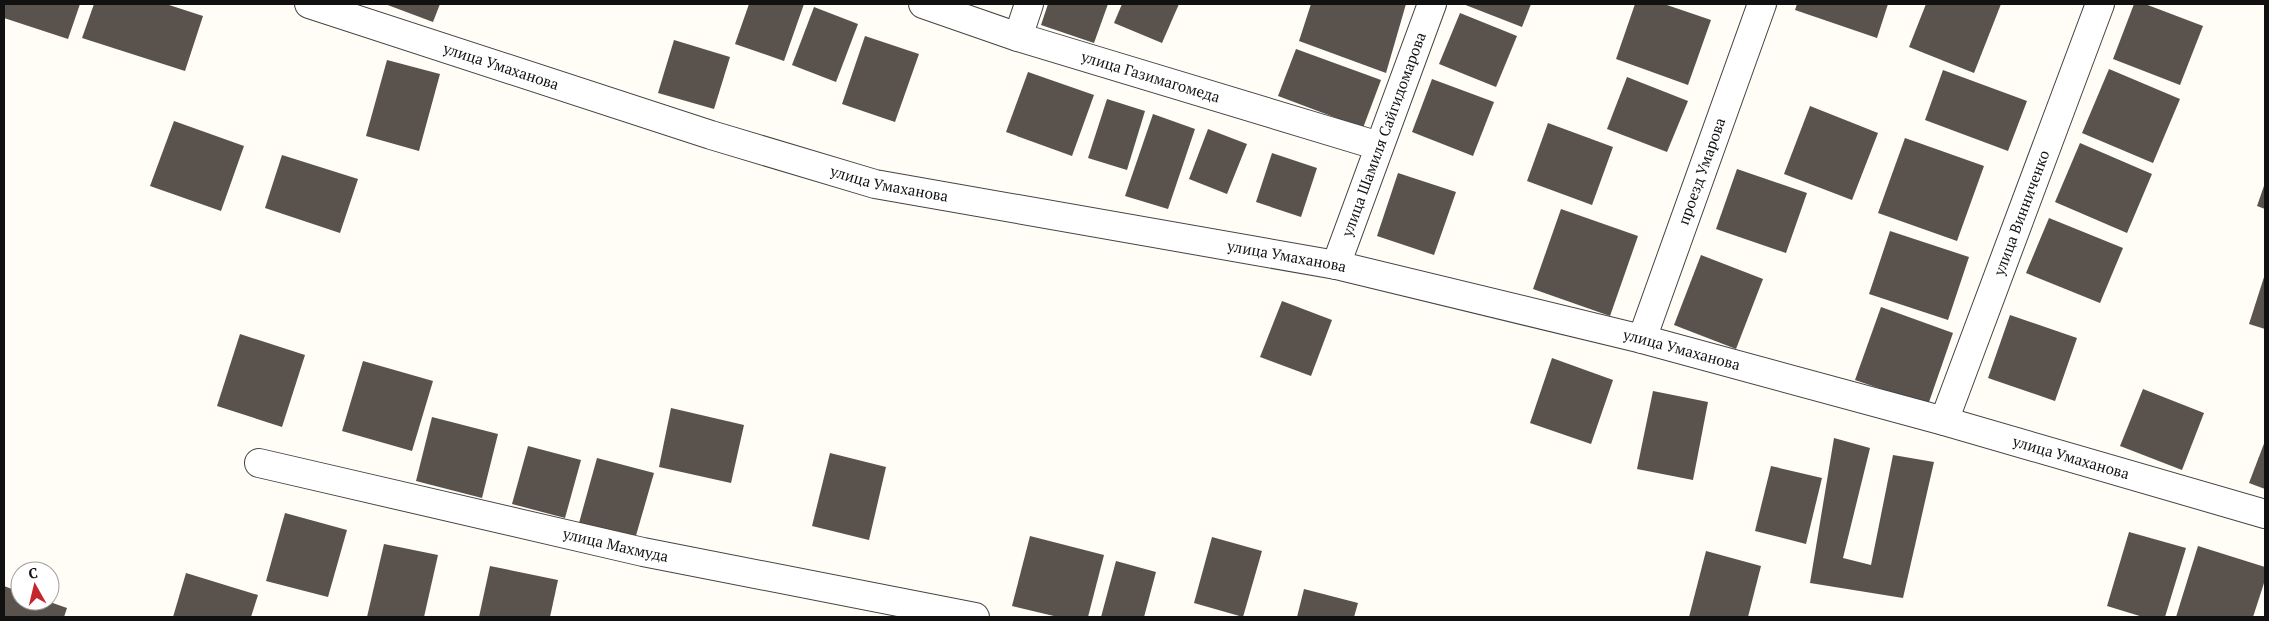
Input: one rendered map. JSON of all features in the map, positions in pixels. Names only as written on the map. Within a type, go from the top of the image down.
[{"type":"street","name":"улица Умаханова","points":[[309,4],[711,135],[875,184],[1336,265],[1642,339],[1944,421],[2265,514]]},
{"type":"street","name":"улица Газимагомеда","points":[[923,4],[1018,37],[1379,146]]},
{"type":"street","points":[[1018,37],[1029,4]]},
{"type":"street","name":"улица Шамиля Сайгидомарова","points":[[1336,265],[1432,4]]},
{"type":"street","name":"проезд Умарова","points":[[1642,339],[1762,4]]},
{"type":"street","name":"улица Винниченко","points":[[1944,421],[2100,4]]},
{"type":"street","name":"улица Махмуда","points":[[259,463],[643,552],[974,617]]},
{"type":"building","points":[[4,4],[80,4],[68,39],[4,18]]},
{"type":"building","points":[[94,4],[166,4],[203,16],[185,71],[82,38]]},
{"type":"building","points":[[385,4],[440,4],[433,22]]},
{"type":"building","points":[[749,4],[804,4],[784,61],[735,44]]},
{"type":"building","points":[[1048,4],[1108,4],[1094,43],[1041,25]]},
{"type":"building","points":[[1122,4],[1179,4],[1162,43],[1114,23]]},
{"type":"building","points":[[1311,4],[1406,4],[1386,73],[1299,41]]},
{"type":"building","points":[[1463,4],[1531,4],[1522,27]]},
{"type":"building","points":[[1635,4],[1664,4],[1711,20],[1688,85],[1616,59]]},
{"type":"building","points":[[1797,4],[1888,4],[1877,38],[1795,10]]},
{"type":"building","points":[[1926,4],[2001,4],[1974,73],[1909,47]]},
{"type":"building","points":[[2134,4],[2145,4],[2203,26],[2180,85],[2113,59]]},
{"type":"building","points":[[814,7],[858,24],[836,82],[792,65]]},
{"type":"building","points":[[1460,13],[1517,36],[1496,87],[1439,64]]},
{"type":"building","points":[[865,36],[919,54],[895,122],[842,104]]},
{"type":"building","points":[[674,40],[730,57],[714,109],[658,93]]},
{"type":"building","points":[[1296,49],[1381,80],[1363,128],[1278,96]]},
{"type":"building","points":[[387,60],[440,74],[419,151],[366,136]]},
{"type":"building","points":[[2109,69],[2180,99],[2153,163],[2082,133]]},
{"type":"building","points":[[1943,70],[2027,101],[2008,151],[1925,120]]},
{"type":"building","points":[[1028,72],[1094,95],[1072,156],[1006,132]]},
{"type":"building","points":[[1627,77],[1688,101],[1667,152],[1607,129]]},
{"type":"building","points":[[1432,79],[1494,102],[1473,156],[1412,132]]},
{"type":"building","points":[[1107,99],[1145,111],[1127,170],[1088,158]]},
{"type":"building","points":[[1810,106],[1878,133],[1852,200],[1784,174]]},
{"type":"building","points":[[1153,114],[1195,129],[1168,209],[1125,196]]},
{"type":"building","points":[[174,121],[244,146],[221,211],[150,186]]},
{"type":"building","points":[[1548,123],[1613,147],[1592,205],[1527,181]]},
{"type":"building","points":[[1208,129],[1247,144],[1227,194],[1189,179]]},
{"type":"building","points":[[1905,138],[1984,166],[1957,241],[1878,213]]},
{"type":"building","points":[[2080,143],[2152,174],[2127,233],[2055,202]]},
{"type":"building","points":[[1272,153],[1317,168],[1301,217],[1256,202]]},
{"type":"building","points":[[282,155],[358,179],[340,233],[265,208]]},
{"type":"building","points":[[1737,169],[1807,193],[1786,253],[1716,229]]},
{"type":"building","points":[[1398,173],[1456,192],[1434,255],[1377,236]]},
{"type":"building","points":[[2265,183],[2265,209],[2257,206]]},
{"type":"building","points":[[1561,209],[1638,236],[1610,316],[1533,289]]},
{"type":"building","points":[[2049,218],[2123,248],[2100,303],[2026,273]]},
{"type":"building","points":[[1890,231],[1969,257],[1948,320],[1869,294]]},
{"type":"building","points":[[1701,255],[1763,279],[1736,349],[1674,325]]},
{"type":"building","points":[[2265,274],[2265,329],[2249,324]]},
{"type":"building","points":[[1282,301],[1332,320],[1311,376],[1260,357]]},
{"type":"building","points":[[1881,307],[1953,333],[1928,405],[1855,380]]},
{"type":"building","points":[[2010,315],[2077,338],[2055,401],[1988,378]]},
{"type":"building","points":[[240,334],[305,355],[282,427],[217,406]]},
{"type":"building","points":[[1552,358],[1613,380],[1591,444],[1530,423]]},
{"type":"building","points":[[363,361],[433,381],[412,451],[342,431]]},
{"type":"building","points":[[2143,389],[2204,413],[2182,470],[2120,446]]},
{"type":"building","points":[[1653,391],[1708,402],[1693,480],[1637,469]]},
{"type":"building","points":[[671,408],[744,425],[731,483],[659,467]]},
{"type":"building","points":[[432,417],[498,434],[482,498],[416,481]]},
{"type":"building","points":[[1834,438],[1870,448],[1843,558],[1871,565],[1893,455],[1934,462],[1903,598],[1810,583]]},
{"type":"building","points":[[2265,441],[2265,489],[2249,483]]},
{"type":"building","points":[[528,446],[581,460],[565,518],[512,504]]},
{"type":"building","points":[[830,453],[886,467],[869,540],[812,526]]},
{"type":"building","points":[[597,458],[654,473],[635,539],[579,523]]},
{"type":"building","points":[[1771,466],[1822,478],[1806,544],[1755,531]]},
{"type":"building","points":[[285,513],[347,530],[328,597],[266,581]]},
{"type":"building","points":[[2129,532],[2186,548],[2165,617],[2143,617],[2107,606]]},
{"type":"building","points":[[1030,536],[1104,555],[1088,617],[1058,617],[1012,606]]},
{"type":"building","points":[[1212,537],[1262,551],[1243,617],[1194,603]]},
{"type":"building","points":[[384,544],[438,555],[424,617],[367,617]]},
{"type":"building","points":[[2198,546],[2265,567],[2265,580],[2253,617],[2176,617]]},
{"type":"building","points":[[1706,551],[1761,566],[1748,617],[1689,617]]},
{"type":"building","points":[[1116,561],[1156,572],[1144,617],[1101,617]]},
{"type":"building","points":[[490,566],[558,580],[550,617],[479,617]]},
{"type":"building","points":[[186,573],[258,595],[251,617],[173,617]]},
{"type":"building","points":[[4,586],[10,588],[10,611],[60,611],[60,606],[67,608],[64,617],[4,617]]},
{"type":"building","points":[[1304,589],[1358,603],[1354,617],[1297,617]]}]
